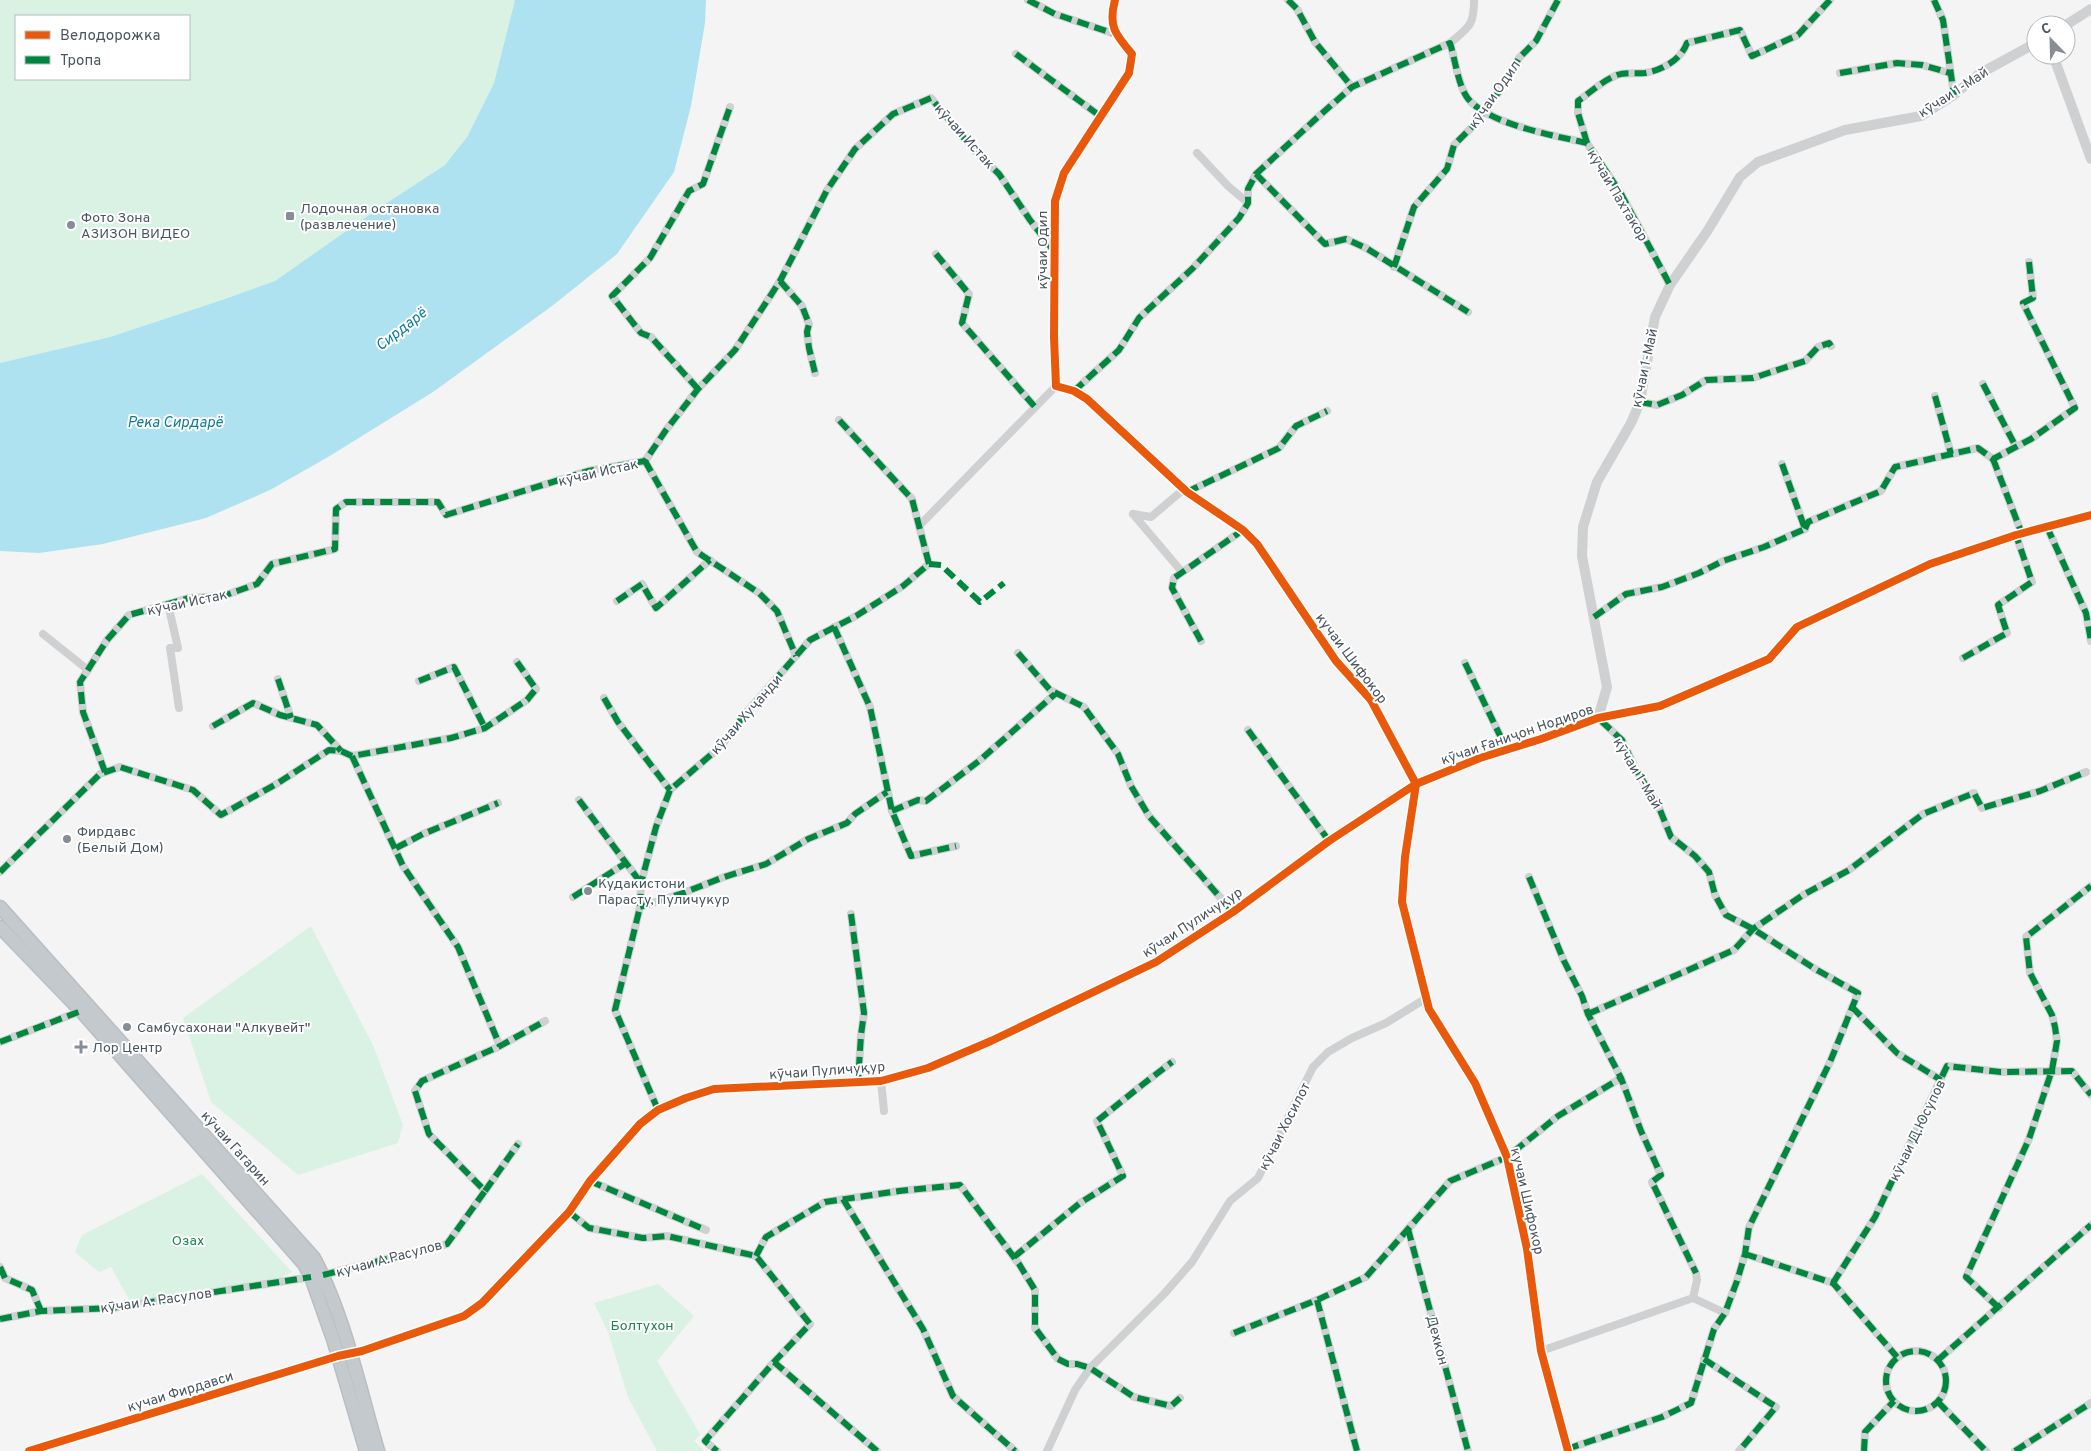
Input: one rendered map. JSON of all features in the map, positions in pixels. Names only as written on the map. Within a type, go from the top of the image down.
[{"type":"highway","name":"кӯчаи Гагарин","points":[[0,907],[314,1258],[317,1276],[378,1451]]},
{"type":"highway","name":"кӯчаи Гагарин","points":[[0,927],[81,1010],[304,1264],[317,1276]]},
{"type":"highway","points":[[344,1354],[366,1451]]},
{"type":"street","points":[[1028,0],[1055,14],[1115,34]]},
{"type":"street","points":[[1115,0],[1111,15],[1115,34]]},
{"type":"street","points":[[1288,0],[1297,9],[1315,42],[1352,87]]},
{"type":"street","points":[[919,526],[1056,386],[1074,391],[1120,350],[1139,318],[1193,268],[1239,218],[1248,203],[1248,189],[1256,174],[1352,87],[1450,43],[1469,27],[1474,18],[1474,0]]},
{"type":"street","name":"кӯчаи Одил","points":[[1394,267],[1414,206],[1447,169],[1454,145],[1471,128],[1501,89],[1519,58],[1536,41],[1558,0]]},
{"type":"street","points":[[1587,143],[1578,114],[1578,102],[1606,80],[1620,74],[1645,73],[1672,62],[1684,51],[1687,43],[1740,30],[1752,56],[1798,35],[1830,0]]},
{"type":"street","points":[[1934,0],[1943,20],[1954,95]]},
{"type":"street","points":[[2076,18],[2091,8]]},
{"type":"street","name":"кӯчаи Одил","points":[[1056,386],[1054,337],[1055,201],[1064,174],[1100,116],[1130,73],[1132,54],[1115,34]]},
{"type":"street","name":"кӯчаи Пахтакор","points":[[1450,43],[1465,94],[1472,104],[1483,112],[1523,128],[1587,143],[1620,192],[1670,285]]},
{"type":"street","name":"кӯчаи 1-Май","points":[[1852,1007],[1858,993],[1817,970],[1753,929],[1726,915],[1715,896],[1709,872],[1695,856],[1671,837],[1658,805],[1636,770],[1622,740],[1598,718],[1607,687],[1582,556],[1583,527],[1597,482],[1631,423],[1640,402],[1655,316],[1670,285],[1708,230],[1740,177],[1758,162],[1845,130],[1921,116],[1954,95],[1979,74],[2026,48]]},
{"type":"street","points":[[1016,54],[1100,116]]},
{"type":"street","points":[[1840,73],[1897,63],[1922,65],[1950,73]]},
{"type":"street","points":[[2057,65],[2091,160]]},
{"type":"street","name":"кӯчаи Истак","points":[[105,772],[83,712],[80,682],[106,640],[129,614],[189,598],[223,596],[257,584],[272,564],[335,549],[336,509],[346,502],[438,502],[446,515],[588,471],[645,461],[698,389],[735,350],[780,281],[827,190],[855,149],[893,114],[931,98],[973,148],[999,174],[1030,220],[1055,252]]},
{"type":"street","points":[[698,389],[651,337],[641,333],[612,296],[650,258],[689,191],[703,184],[730,107]]},
{"type":"street","points":[[1197,153],[1228,186],[1248,203]]},
{"type":"street","points":[[1256,174],[1325,244],[1346,239],[1366,248],[1468,312]]},
{"type":"street","points":[[936,254],[969,294],[962,323],[1035,408]]},
{"type":"street","points":[[1993,459],[2031,439],[2075,408],[2023,303],[2033,298],[2029,262]]},
{"type":"street","points":[[780,281],[802,306],[809,324],[808,340],[815,373]]},
{"type":"street","points":[[1640,402],[1657,404],[1682,395],[1706,380],[1753,378],[1805,361],[1818,347],[1828,343],[1831,346]]},
{"type":"street","points":[[1983,384],[2016,447]]},
{"type":"street","name":"кучаи Шифокор","points":[[1074,391],[1087,399],[1186,491],[1244,530],[1258,544],[1336,661],[1371,700],[1416,784],[1405,857],[1402,902],[1429,1009],[1475,1083],[1507,1157],[1528,1249],[1542,1350],[1568,1450]]},
{"type":"street","points":[[1935,396],[1951,454]]},
{"type":"street","points":[[1182,572],[1133,514],[1151,517],[1186,491],[1279,448],[1296,426],[1327,411]]},
{"type":"street","name":"кӯчаи Хуҷанди","points":[[658,1110],[615,1010],[640,907],[641,883],[656,827],[670,790],[720,747],[746,713],[810,640],[856,616],[903,586],[929,564],[912,499],[839,420]]},
{"type":"street","points":[[1594,617],[1626,594],[1662,586],[1699,573],[1805,529],[1808,522],[1881,491],[1895,468],[1978,448],[1993,459],[2019,535],[2032,582],[1998,605],[2007,633],[1962,658]]},
{"type":"street","points":[[645,461],[697,552],[758,593],[777,611],[796,656]]},
{"type":"street","points":[[1782,464],[1805,529]]},
{"type":"street","name":"кӯчаи Ғаниҷон Нодиров","points":[[1416,784],[1480,758],[1598,718],[1660,706],[1769,659],[1797,627],[1930,564],[2019,535],[2091,516]]},
{"type":"street","points":[[2047,527],[2088,612],[2091,641]]},
{"type":"street","points":[[1201,641],[1172,588],[1174,578],[1244,530]]},
{"type":"street","points":[[617,601],[642,584],[656,608],[710,560]]},
{"type":"street","points":[[168,604],[178,648],[170,648],[179,708]]},
{"type":"street","points":[[834,627],[870,707],[892,811],[911,856],[956,846]]},
{"type":"street","points":[[43,634],[88,670]]},
{"type":"street","points":[[1018,653],[1055,694],[1084,707],[1118,754],[1131,786],[1149,816],[1232,912]]},
{"type":"street","points":[[0,872],[100,774],[120,767],[193,790],[220,815],[278,783],[329,750],[341,751],[352,756],[450,738],[485,728],[527,700],[536,689],[517,662]]},
{"type":"street","points":[[1465,663],[1507,750]]},
{"type":"street","points":[[420,680],[454,667],[485,728]]},
{"type":"street","points":[[278,679],[291,718]]},
{"type":"street","points":[[892,811],[918,800],[926,801],[980,761],[1055,694]]},
{"type":"street","points":[[604,698],[618,722],[670,790]]},
{"type":"street","points":[[213,726],[253,703],[291,718],[317,725],[341,751]]},
{"type":"street","points":[[1248,730],[1329,841]]},
{"type":"street","points":[[352,756],[404,866],[458,947],[500,1046]]},
{"type":"street","points":[[1588,1014],[1734,950],[1753,929],[1803,895],[1849,870],[1923,814],[1974,793],[1982,808],[2040,791],[2086,772]]},
{"type":"street","name":"кӯчаи Пуличуқур","points":[[344,1354],[464,1316],[482,1303],[569,1212],[590,1182],[640,1124],[658,1110],[714,1089],[881,1081],[928,1068],[1156,962],[1232,912],[1329,841],[1416,784]]},
{"type":"street","points":[[640,907],[766,864],[808,839],[847,824],[855,814],[887,792]]},
{"type":"street","points":[[578,800],[641,883]]},
{"type":"street","points":[[396,848],[423,834],[498,802]]},
{"type":"street","points":[[573,897],[626,863]]},
{"type":"street","points":[[1529,877],[1564,960],[1582,996],[1588,1014],[1621,1078],[1641,1131],[1661,1175],[1652,1182],[1696,1273],[1697,1280],[1693,1298]]},
{"type":"street","points":[[1999,1308],[1966,1276],[2029,1139],[2052,1070],[2057,1041],[2052,1015],[2030,972],[2026,937],[2091,886]]},
{"type":"street","points":[[851,914],[864,1013],[858,1082]]},
{"type":"street","name":"кӯчаи Хосилот","points":[[1046,1451],[1075,1390],[1090,1368],[1192,1262],[1230,1201],[1258,1178],[1313,1067],[1328,1052],[1352,1038],[1386,1023],[1425,999]]},
{"type":"street","points":[[1568,1450],[1662,1417],[1691,1403],[1714,1329],[1725,1313],[1737,1282],[1745,1254],[1749,1227],[1830,1062],[1852,1007],[1897,1053],[1941,1080]]},
{"type":"street","points":[[0,1042],[81,1010]]},
{"type":"street","points":[[485,1191],[429,1134],[415,1091],[422,1081],[500,1046],[545,1021]]},
{"type":"street","points":[[1014,1257],[1080,1204],[1124,1176],[1097,1122],[1172,1062]]},
{"type":"street","name":"кӯчаи Д.Юсупов","points":[[1833,1283],[1875,1217],[1948,1066],[2001,1072],[2052,1070]]},
{"type":"street","points":[[2052,1070],[2072,1071],[2091,1095]]},
{"type":"street","points":[[1234,1333],[1317,1300],[1366,1277],[1450,1181],[1507,1157],[1558,1116],[1621,1078]]},
{"type":"street","points":[[881,1081],[884,1111]]},
{"type":"street","name":"кучаи А.Расулов","points":[[317,1276],[447,1244],[518,1144]]},
{"type":"street","points":[[590,1182],[706,1230]]},
{"type":"street","points":[[756,1256],[766,1237],[825,1202],[899,1191],[960,1185],[1014,1257],[1035,1290],[1034,1328],[1058,1359],[1068,1364],[1077,1364],[1090,1368],[1134,1397],[1171,1406],[1180,1398]]},
{"type":"street","points":[[843,1199],[923,1329],[953,1396],[1015,1451]]},
{"type":"street","points":[[569,1212],[589,1228],[643,1238],[667,1236],[756,1256],[810,1324],[774,1362],[706,1441],[718,1451]]},
{"type":"street","points":[[1938,1360],[2091,1225]]},
{"type":"street","name":"Дехкон","points":[[1408,1229],[1468,1451]]},
{"type":"street","points":[[1745,1254],[1833,1283],[1897,1358]]},
{"type":"street","points":[[0,1267],[5,1278],[32,1290],[41,1311]]},
{"type":"street","name":"кӯчаи А. Расулов","points":[[0,1320],[41,1311],[112,1308],[317,1276]]},
{"type":"street","points":[[1542,1350],[1693,1298],[1725,1313]]},
{"type":"street","points":[[1317,1300],[1357,1451]]},
{"type":"street","points":[[1918,1351],[1929,1354],[1938,1360],[1944,1370],[1946,1381],[1944,1392],[1938,1402],[1928,1408],[1916,1411],[1904,1408],[1894,1401],[1888,1391],[1886,1379],[1889,1367],[1897,1358],[1907,1352],[1918,1351]]},
{"type":"street","name":"кучаи Фирдавси","points":[[28,1451],[344,1354]]},
{"type":"street","points":[[1704,1359],[1776,1407],[1739,1451]]},
{"type":"street","points":[[774,1362],[876,1451]]},
{"type":"street","points":[[1864,1451],[1865,1432],[1894,1401]]},
{"type":"street","points":[[1938,1402],[1986,1451]]},
{"type":"street","points":[[2015,1451],[2091,1403]]},
{"type":"green space","points":[[0,0],[515,0],[494,83],[467,137],[445,165],[379,208],[275,281],[110,337],[0,363]]},
{"type":"green space","points":[[311,926],[373,1045],[403,1125],[398,1143],[298,1175],[211,1102],[183,1018]]},
{"type":"green space","name":"Озах","points":[[202,1174],[292,1272],[277,1280],[130,1301],[111,1267],[99,1272],[75,1252],[82,1235]]},
{"type":"green space","name":"Болтухон","points":[[658,1284],[694,1316],[657,1361],[700,1434],[694,1441],[705,1451],[657,1451],[628,1397],[608,1332],[594,1303]]},
{"type":"water","name":"Река Сирдарё","points":[[515,0],[706,0],[705,23],[691,106],[674,172],[617,254],[552,306],[433,392],[328,457],[270,490],[206,518],[103,544],[39,553],[0,551],[0,363],[110,337],[275,281],[379,208],[445,165],[467,137],[494,83]]},
{"type":"marked path","points":[[1028,0],[1055,14],[1115,34],[1114,30]]},
{"type":"marked path","points":[[1288,0],[1297,9],[1315,42],[1352,87]]},
{"type":"marked path","points":[[1394,267],[1414,207],[1447,169],[1454,145],[1471,128],[1501,89],[1519,58],[1536,41],[1558,0]]},
{"type":"marked path","points":[[1587,143],[1578,113],[1578,101],[1606,80],[1620,74],[1645,73],[1658,69],[1676,59],[1687,43],[1740,30],[1752,56],[1798,35],[1830,0]]},
{"type":"marked path","points":[[1934,0],[1943,20],[1954,95]]},
{"type":"marked path","points":[[1074,391],[1119,350],[1139,318],[1193,268],[1239,218],[1248,203],[1248,189],[1256,174],[1352,87],[1450,43],[1462,88],[1473,104],[1486,113],[1520,127],[1587,143],[1620,192],[1670,285]]},
{"type":"marked path","points":[[1016,54],[1100,116]]},
{"type":"marked path","points":[[1840,73],[1897,63],[1922,65],[1950,73]]},
{"type":"marked path","points":[[105,772],[83,712],[80,682],[107,640],[129,615],[189,598],[223,596],[257,584],[272,564],[335,549],[336,509],[346,502],[438,502],[446,515],[588,471],[645,461],[698,389],[735,350],[780,281],[827,190],[855,149],[893,114],[931,98],[973,149],[999,174],[1053,250]]},
{"type":"marked path","points":[[698,389],[651,337],[641,333],[612,296],[650,258],[689,191],[703,184],[730,107]]},
{"type":"marked path","points":[[1256,174],[1325,244],[1346,239],[1366,248],[1468,312]]},
{"type":"marked path","points":[[936,254],[969,294],[962,323],[1035,407]]},
{"type":"marked path","points":[[1805,529],[1808,522],[1881,491],[1895,467],[1978,448],[1993,459],[2031,439],[2075,408],[2023,303],[2033,298],[2029,262]]},
{"type":"marked path","points":[[780,281],[802,306],[809,324],[807,332],[815,373]]},
{"type":"marked path","points":[[1640,402],[1657,405],[1682,395],[1706,380],[1753,378],[1805,361],[1818,347],[1829,343],[1831,346]]},
{"type":"marked path","points":[[1983,384],[2016,447]]},
{"type":"marked path","points":[[1935,396],[1951,454]]},
{"type":"marked path","points":[[1187,492],[1279,448],[1296,426],[1327,411]]},
{"type":"marked path","points":[[658,1110],[615,1010],[640,907],[641,883],[656,827],[670,790],[720,747],[746,713],[810,640],[856,616],[903,586],[929,564],[912,499],[839,420]]},
{"type":"marked path","points":[[1993,459],[2022,534]]},
{"type":"marked path","points":[[645,461],[697,552],[759,593],[777,611],[796,656]]},
{"type":"marked path","points":[[1782,464],[1805,529]]},
{"type":"marked path","points":[[2047,527],[2086,613],[2091,641]]},
{"type":"marked path","points":[[1594,617],[1626,594],[1662,587],[1805,529]]},
{"type":"marked path","points":[[1201,641],[1172,588],[1174,578],[1243,530]]},
{"type":"marked path","points":[[1963,658],[2007,633],[1998,605],[2032,582],[2016,535]]},
{"type":"marked path","points":[[617,601],[642,584],[656,608],[710,560]]},
{"type":"marked path","points":[[929,564],[941,565],[980,602],[1004,583]]},
{"type":"marked path","points":[[834,627],[870,707],[892,811],[911,856],[956,846]]},
{"type":"marked path","points":[[1018,653],[1050,690],[1084,707],[1118,754],[1131,786],[1149,816],[1233,912]]},
{"type":"marked path","points":[[0,872],[100,774],[120,767],[193,790],[221,815],[278,783],[329,750],[341,751],[352,756],[451,738],[485,728],[527,700],[536,689],[517,662]]},
{"type":"marked path","points":[[1465,663],[1507,750]]},
{"type":"marked path","points":[[419,681],[454,667],[485,728]]},
{"type":"marked path","points":[[278,679],[291,718]]},
{"type":"marked path","points":[[892,811],[918,800],[926,801],[979,761],[1055,694]]},
{"type":"marked path","points":[[604,698],[618,722],[670,790]]},
{"type":"marked path","points":[[213,726],[253,703],[280,715],[317,725],[341,751]]},
{"type":"marked path","points":[[1567,1449],[1662,1417],[1691,1403],[1714,1329],[1725,1313],[1737,1281],[1745,1254],[1749,1227],[1830,1062],[1858,993],[1817,970],[1753,929],[1726,915],[1715,895],[1709,872],[1695,856],[1671,837],[1658,805],[1636,770],[1622,740],[1598,718]]},
{"type":"marked path","points":[[1248,730],[1329,841]]},
{"type":"marked path","points":[[352,756],[403,866],[458,947],[500,1046]]},
{"type":"marked path","points":[[1588,1014],[1734,950],[1753,929],[1803,895],[1849,870],[1923,814],[1974,793],[1982,808],[2040,791],[2086,772]]},
{"type":"marked path","points":[[640,907],[766,864],[808,839],[847,823],[855,814],[887,792]]},
{"type":"marked path","points":[[579,800],[641,883]]},
{"type":"marked path","points":[[396,848],[423,834],[498,803]]},
{"type":"marked path","points":[[573,897],[626,863]]},
{"type":"marked path","points":[[1529,877],[1564,961],[1582,996],[1588,1014],[1621,1078],[1641,1131],[1661,1175],[1652,1182],[1696,1273]]},
{"type":"marked path","points":[[1999,1308],[1966,1277],[2029,1139],[2052,1070],[2057,1041],[2052,1015],[2030,973],[2026,937],[2091,886]]},
{"type":"marked path","points":[[851,914],[864,1013],[858,1082]]},
{"type":"marked path","points":[[1852,1007],[1897,1053],[1941,1080]]},
{"type":"marked path","points":[[0,1042],[81,1011]]},
{"type":"marked path","points":[[323,1275],[447,1244],[485,1191],[429,1134],[415,1091],[422,1081],[500,1046],[545,1021]]},
{"type":"marked path","points":[[1014,1257],[1080,1203],[1123,1176],[1097,1121],[1172,1062]]},
{"type":"marked path","points":[[1833,1283],[1875,1217],[1947,1066],[2001,1072],[2072,1071],[2091,1095]]},
{"type":"marked path","points":[[1234,1333],[1317,1300],[1366,1277],[1450,1181],[1507,1157],[1558,1116],[1621,1078]]},
{"type":"marked path","points":[[485,1191],[518,1144]]},
{"type":"marked path","points":[[590,1181],[706,1230]]},
{"type":"marked path","points":[[756,1256],[766,1237],[825,1202],[899,1191],[960,1185],[1019,1264],[1035,1290],[1035,1328],[1058,1359],[1068,1364],[1077,1364],[1090,1368],[1134,1397],[1171,1406],[1180,1398]]},
{"type":"marked path","points":[[843,1199],[923,1329],[953,1396],[1015,1451]]},
{"type":"marked path","points":[[569,1212],[589,1228],[643,1238],[667,1236],[756,1256],[810,1324],[705,1441],[717,1451]]},
{"type":"marked path","points":[[1938,1360],[2091,1225]]},
{"type":"marked path","points":[[1408,1229],[1468,1451]]},
{"type":"marked path","points":[[1745,1254],[1833,1283],[1897,1357]]},
{"type":"marked path","points":[[0,1267],[5,1278],[32,1290],[41,1311]]},
{"type":"marked path","points":[[0,1319],[41,1311],[112,1308],[311,1277]]},
{"type":"marked path","points":[[1317,1300],[1357,1451]]},
{"type":"marked path","points":[[1916,1351],[1932,1356],[1937,1360],[1941,1365],[1946,1381],[1941,1397],[1937,1402],[1932,1406],[1916,1411],[1900,1406],[1895,1402],[1891,1397],[1886,1381],[1891,1365],[1895,1360],[1900,1356],[1916,1351]]},
{"type":"marked path","points":[[1704,1359],[1776,1407],[1739,1451]]},
{"type":"marked path","points":[[774,1362],[877,1451]]},
{"type":"marked path","points":[[1864,1451],[1865,1432],[1894,1401]]},
{"type":"marked path","points":[[1938,1402],[1986,1451]]},
{"type":"marked path","points":[[2015,1451],[2091,1403]]},
{"type":"cycle path","points":[[1115,0],[1112,17],[1114,29],[1132,54],[1129,73],[1064,173],[1055,201],[1054,337],[1056,386],[1074,391],[1087,399],[1187,492],[1243,530],[1257,544],[1336,661],[1371,700],[1416,784],[1405,857],[1402,902],[1429,1009],[1475,1083],[1507,1157],[1527,1249],[1541,1351],[1568,1451]]},
{"type":"cycle path","points":[[29,1451],[338,1356],[362,1351],[464,1316],[482,1303],[569,1212],[590,1181],[640,1124],[658,1110],[714,1089],[881,1081],[928,1068],[991,1041],[1156,962],[1233,912],[1329,841],[1416,784],[1480,758],[1541,739],[1598,718],[1660,706],[1769,659],[1797,627],[1930,564],[2016,535],[2091,515]]},
{"type":"place","name":"Лодочная остановка (развлечение)","points":[[290,216]]},
{"type":"place","name":"Фото Зона АЗИЗОН ВИДЕО","points":[[71,225]]},
{"type":"place","name":"Фирдавс (Белый Дом)","points":[[67,839]]},
{"type":"place","name":"Кудакистони Парасту, Пуличукур","points":[[588,891]]},
{"type":"place","name":"Самбусахонаи \"Алкувейт\"","points":[[127,1027]]},
{"type":"place","name":"Лор Центр","points":[[81,1047]]},
{"type":"water label","name":"Сирдарё","points":[[401,329]]}]
